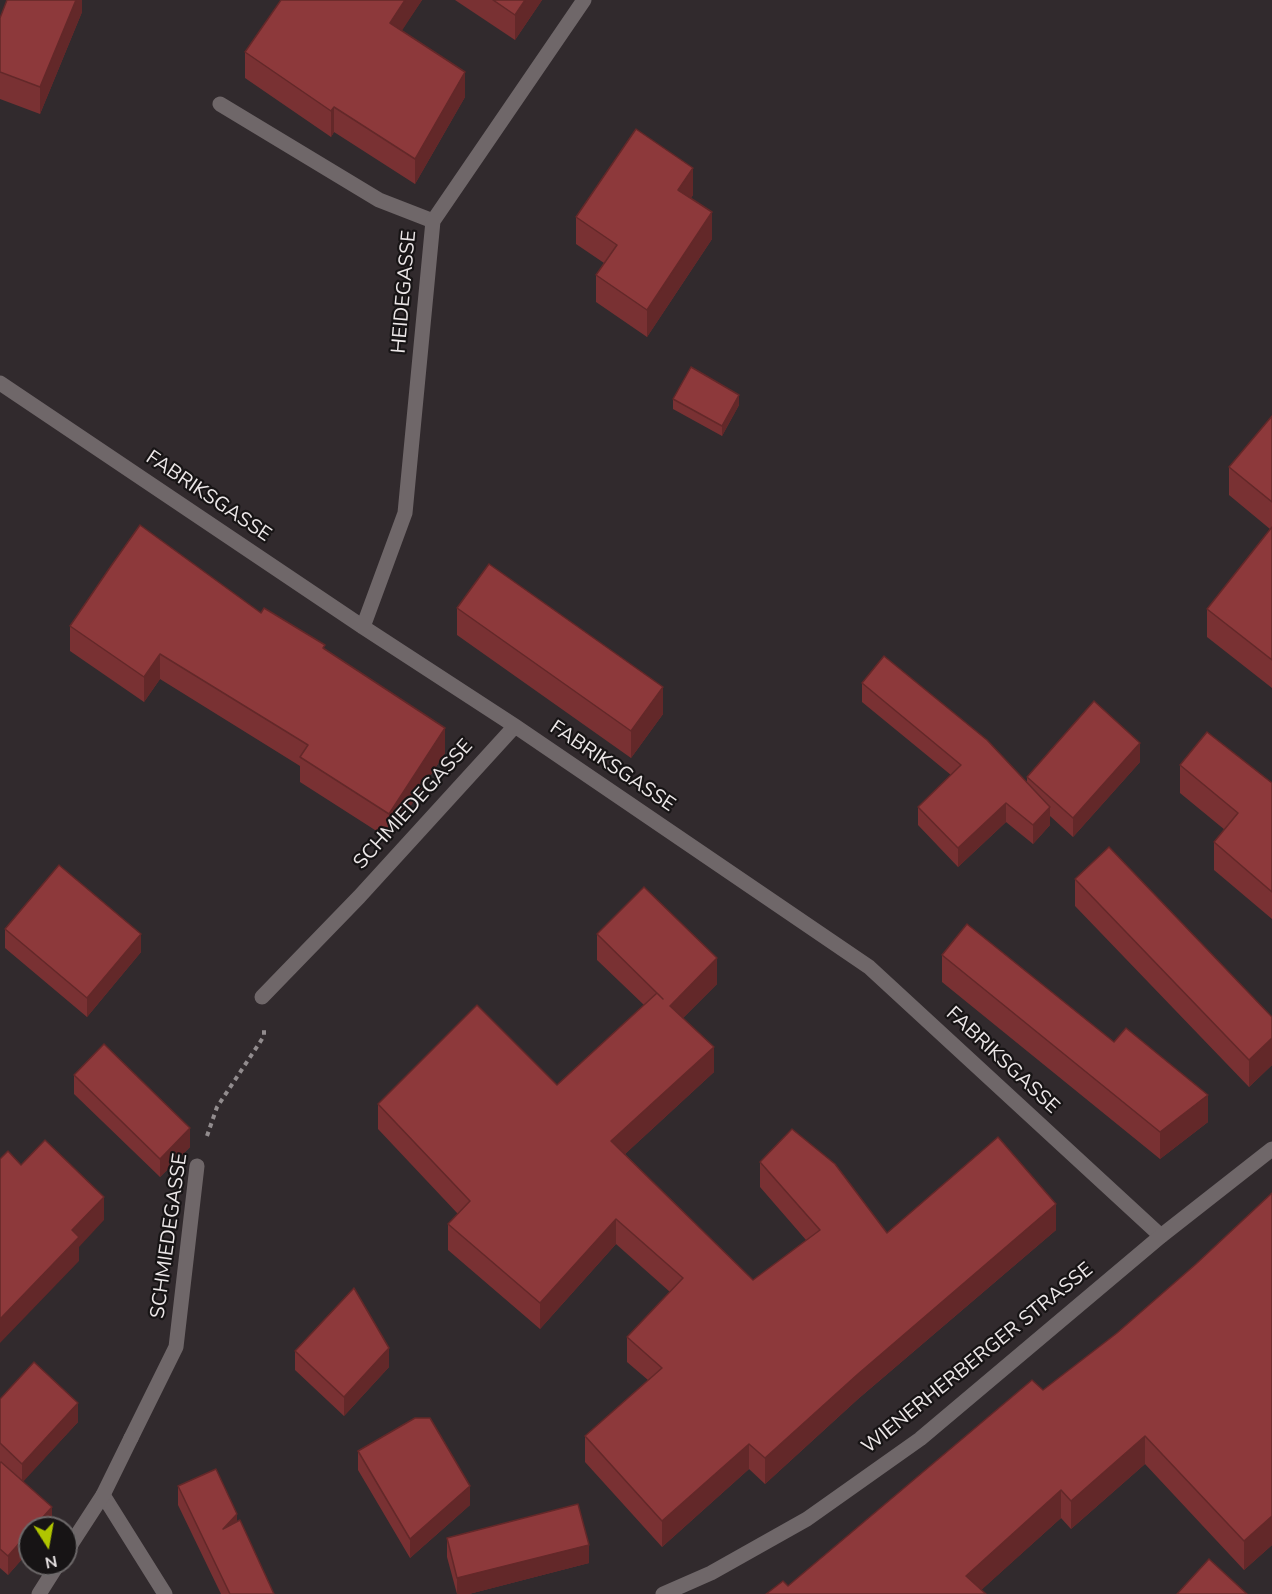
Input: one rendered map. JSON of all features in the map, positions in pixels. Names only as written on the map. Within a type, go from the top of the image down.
[{"type":"street","name":"HEIDEGASSE","points":[[363,627],[405,513],[433,221],[584,0]]},
{"type":"street","points":[[220,104],[379,200],[433,221]]},
{"type":"street","name":"FABRIKSGASSE","points":[[0,383],[363,627],[515,726],[869,967],[1161,1236]]},
{"type":"street","name":"SCHMIEDEGASSE","points":[[262,997],[359,897],[515,726]]},
{"type":"street","name":"WIENERHERBERGER STRASSE","points":[[663,1594],[711,1573],[807,1519],[920,1439],[1161,1236],[1272,1149]]},
{"type":"street","name":"SCHMIEDEGASSE","points":[[78,1534],[103,1495],[176,1347],[197,1166]]},
{"type":"street","points":[[103,1495],[165,1594]]},
{"type":"street","points":[[39,1594],[50,1576]]},
{"type":"path","name":"SCHMIEDEGASSE","points":[[197,1166],[217,1107],[264,1036],[262,997]]},
{"type":"building","points":[[7,0],[76,0],[40,87],[0,72],[0,18]]},
{"type":"building","points":[[281,0],[405,0],[390,23],[465,72],[415,159],[334,107],[331,111],[245,52]]},
{"type":"building","points":[[493,0],[525,0],[515,15]]},
{"type":"building","points":[[636,129],[693,168],[678,190],[712,212],[647,310],[596,275],[617,245],[576,217]]},
{"type":"building","points":[[691,367],[739,395],[722,426],[673,399]]},
{"type":"building","points":[[1272,416],[1272,502],[1229,467]]},
{"type":"building","points":[[140,525],[261,613],[264,608],[325,645],[323,648],[445,728],[389,814],[300,757],[308,745],[160,654],[144,677],[70,626]]},
{"type":"building","points":[[1272,527],[1272,660],[1207,609]]},
{"type":"building","points":[[489,564],[663,687],[631,731],[457,608]]},
{"type":"building","points":[[884,656],[987,740],[1050,807],[1033,825],[1006,803],[958,848],[918,807],[961,765],[862,683]]},
{"type":"building","points":[[1094,701],[1140,743],[1073,818],[1027,777]]},
{"type":"building","points":[[1207,732],[1272,783],[1272,892],[1214,842],[1238,813],[1180,765]]},
{"type":"building","points":[[1109,847],[1272,1017],[1272,1038],[1249,1060],[1075,879]]},
{"type":"building","points":[[59,865],[141,934],[87,998],[5,929]]},
{"type":"building","points":[[644,887],[717,958],[670,1006],[714,1047],[611,1141],[753,1280],[820,1230],[760,1162],[792,1129],[835,1164],[887,1233],[998,1137],[1056,1204],[858,1374],[765,1458],[749,1444],[662,1521],[585,1436],[662,1368],[627,1337],[683,1278],[616,1219],[540,1303],[448,1224],[470,1201],[378,1104],[477,1005],[557,1085],[657,993],[597,934]]},
{"type":"building","points":[[967,924],[1114,1042],[1126,1028],[1208,1095],[1160,1132],[942,955]]},
{"type":"building","points":[[104,1044],[190,1128],[160,1159],[74,1075]]},
{"type":"building","points":[[45,1140],[104,1197],[72,1230],[79,1237],[0,1319],[0,1159],[8,1151],[21,1165]]},
{"type":"building","points":[[1272,1193],[1272,1516],[1244,1541],[1145,1436],[1071,1501],[1061,1490],[966,1576],[986,1594],[766,1594],[783,1581],[788,1586],[1032,1380],[1043,1390],[1117,1333]]},
{"type":"building","points":[[354,1288],[389,1348],[344,1397],[295,1351]]},
{"type":"building","points":[[34,1362],[78,1403],[22,1464],[0,1443],[0,1399]]},
{"type":"building","points":[[415,1418],[430,1418],[470,1486],[410,1539],[358,1451]]},
{"type":"building","points":[[0,1463],[52,1507],[44,1516],[18,1516],[18,1545],[8,1556],[0,1549]]},
{"type":"building","points":[[216,1469],[237,1514],[223,1529],[240,1520],[274,1594],[230,1594],[178,1486]]},
{"type":"building","points":[[578,1504],[589,1545],[457,1578],[447,1538]]},
{"type":"building","points":[[1209,1559],[1247,1594],[1177,1594]]}]
